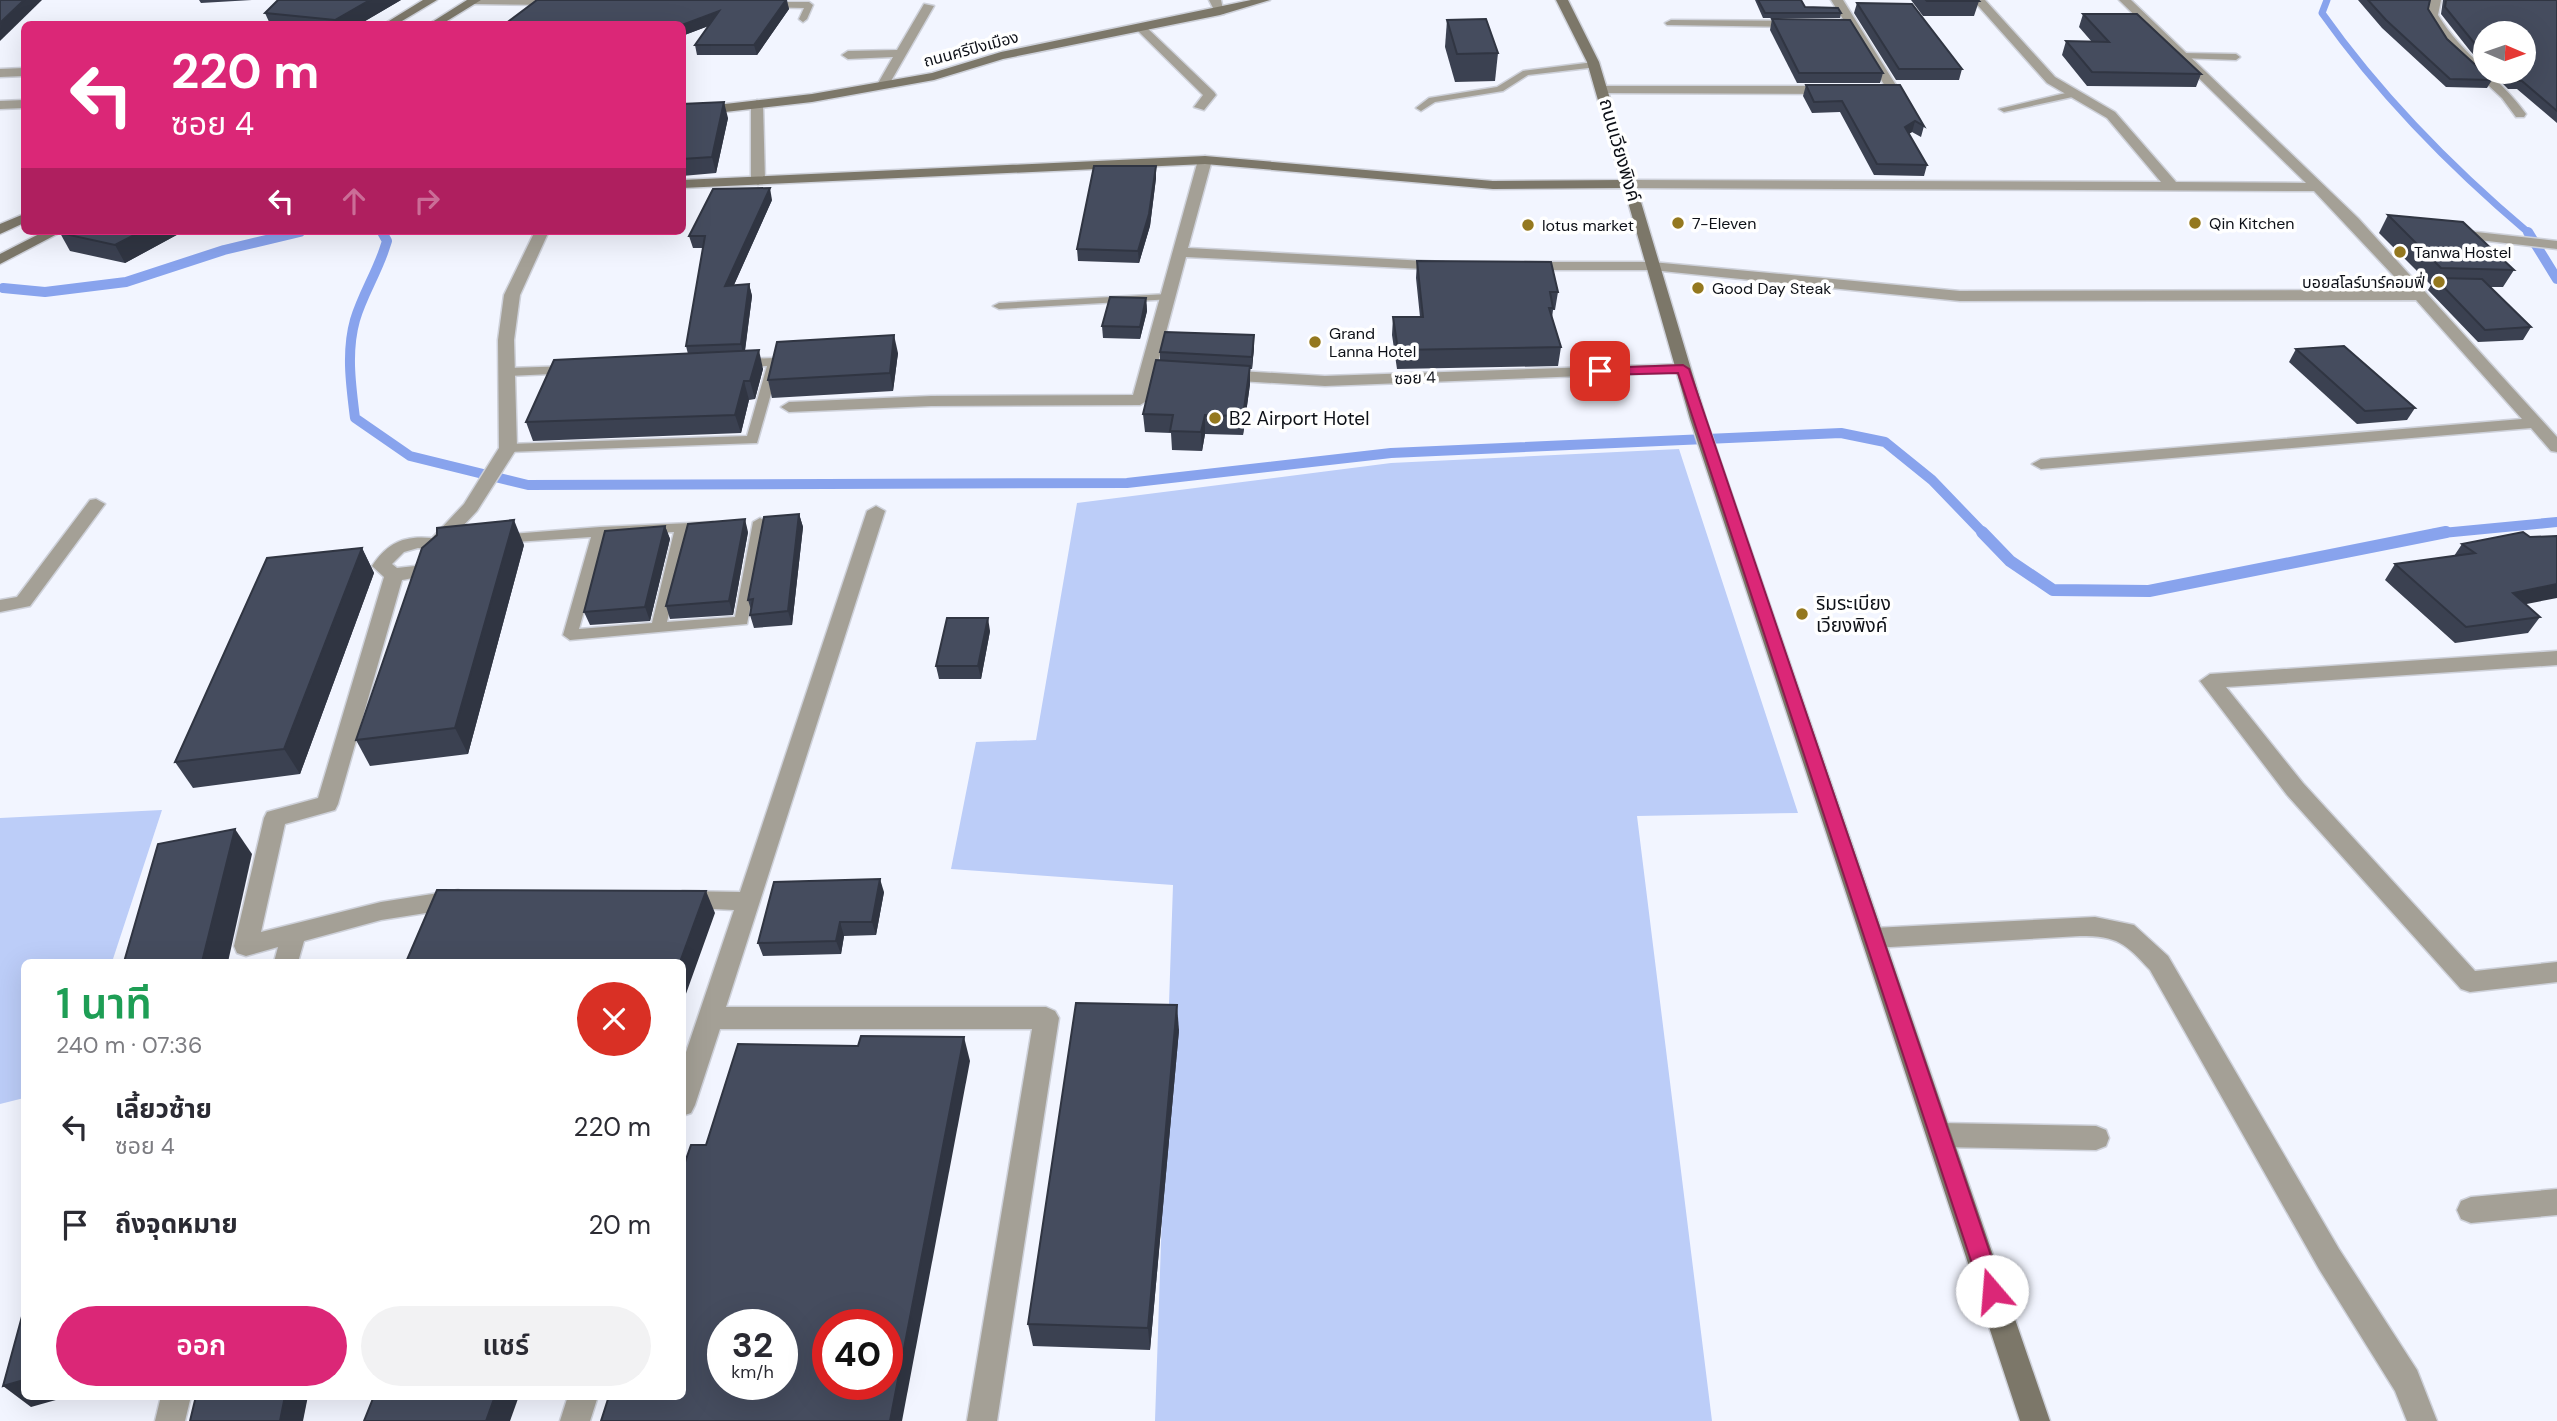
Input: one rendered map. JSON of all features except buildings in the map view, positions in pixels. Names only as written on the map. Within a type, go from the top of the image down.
[{"type":"street","points":[[395,21],[431,0]]},
{"type":"street","name":"ถนนศรีปิงเมือง","points":[[686,113],[883,86],[934,76],[1012,54],[1140,28],[1217,6],[1264,0]]},
{"type":"street","name":"ถนนเวียงพิงค์","points":[[1562,0],[1594,65],[1631,184],[1651,266],[1698,418],[2035,1421]]},
{"type":"street","points":[[1602,90],[1893,90],[1837,0]]},
{"type":"street","points":[[1979,0],[2052,80],[2111,115],[2171,185]]},
{"type":"street","points":[[2125,0],[2353,221],[2557,447]]},
{"type":"street","points":[[2435,0],[2432,15],[2449,43],[2506,95],[2520,114]]},
{"type":"street","points":[[440,21],[474,1]]},
{"type":"street","points":[[883,86],[928,6]]},
{"type":"street","points":[[1671,23],[1810,24]]},
{"type":"street","points":[[1838,25],[1852,25]]},
{"type":"street","points":[[1140,28],[1210,95],[1200,107]]},
{"type":"street","points":[[848,55],[900,53]]},
{"type":"street","points":[[0,73],[21,72]]},
{"type":"street","points":[[0,105],[20,104]]},
{"type":"street","points":[[0,117],[20,104]]},
{"type":"street","points":[[758,104],[758,181]]},
{"type":"street","points":[[686,184],[1205,160],[1493,185],[1936,178],[2319,187]]},
{"type":"street","points":[[789,407],[931,401],[1140,400],[1154,372],[1168,297],[1205,160]]},
{"type":"street","points":[[0,230],[21,220]]},
{"type":"street","points":[[2353,221],[2381,224]]},
{"type":"street","points":[[2436,231],[2557,246]]},
{"type":"street","points":[[0,260],[48,235]]},
{"type":"street","points":[[436,544],[471,507],[505,453],[506,372],[512,295],[540,235]]},
{"type":"street","points":[[1180,252],[1462,266]]},
{"type":"street","points":[[1502,266],[1651,266],[1960,296],[2419,295]]},
{"type":"street","name":"ซอย 4","points":[[1202,374],[1325,381],[1683,369]]},
{"type":"street","points":[[2040,464],[2534,423]]},
{"type":"street","points":[[0,606],[23,602],[96,504]]},
{"type":"street","points":[[686,1093],[751,901],[876,511]]},
{"type":"street","points":[[415,541],[436,544],[438,558],[419,571],[394,575],[381,566],[390,550],[415,541]]},
{"type":"street","points":[[244,954],[275,818],[327,804],[394,575]]},
{"type":"street","points":[[2557,657],[2210,681],[2295,789],[2470,982],[2557,972]]},
{"type":"street","points":[[244,954],[293,935],[381,911],[452,900],[478,899]]},
{"type":"street","points":[[655,900],[751,901]]},
{"type":"street","points":[[1873,938],[2080,926],[2113,926],[2131,933],[2159,963],[2329,1259],[2406,1381],[2422,1421]]},
{"type":"street","points":[[287,959],[293,935]]},
{"type":"street","points":[[712,1018],[1046,1018],[982,1421]]},
{"type":"street","points":[[1940,1135],[2096,1138]]},
{"type":"street","points":[[2471,1210],[2557,1202]]},
{"type":"street","points":[[170,1421],[175,1400]]},
{"type":"street","points":[[575,1421],[582,1400]]},
{"type":"lane","points":[[474,1],[567,2]]},
{"type":"lane","points":[[755,5],[809,5],[803,19]]},
{"type":"lane","points":[[2183,56],[2236,57]]},
{"type":"lane","points":[[1421,108],[1432,100],[1500,89],[1526,73],[1594,65]]},
{"type":"lane","points":[[2004,109],[2074,94]]},
{"type":"lane","points":[[999,306],[1168,297]]},
{"type":"lane","points":[[505,453],[752,440],[774,362],[734,364]]},
{"type":"lane","points":[[506,372],[586,369]]},
{"type":"lane","points":[[600,531],[570,635],[742,621],[760,522]]},
{"type":"lane","points":[[491,540],[721,524]]},
{"type":"lane","points":[[658,628],[682,527]]},
{"type":"lane","points":[[436,544],[464,542]]},
{"type":"shaded area","points":[[1679,449],[1798,813],[1637,816],[1712,1421],[1155,1421],[1173,885],[951,869],[976,742],[1036,740],[1077,503],[1391,463]]},
{"type":"shaded area","points":[[162,810],[113,959],[21,959],[21,1099],[0,1104],[0,818]]},
{"type":"waterway","points":[[2327,0],[2322,13],[2393,102],[2473,184],[2528,233]]},
{"type":"waterway","points":[[2528,233],[2557,279]]},
{"type":"waterway","points":[[3,288],[45,292],[126,282],[224,250],[287,235]]},
{"type":"waterway","points":[[384,235],[387,241],[352,332],[350,369],[355,418],[410,456],[528,485],[1127,483],[1391,453],[1841,433],[1885,442],[1932,480],[1984,534]]},
{"type":"waterway","points":[[2440,533],[2557,522]]},
{"type":"waterway","points":[[1982,532],[2010,561],[2053,590],[2149,591],[2440,533]]},
{"type":"waterway","points":[[2440,533],[2446,532]]},
{"type":"waterway","points":[[2432,534],[2440,533]]},
{"type":"place","name":"7-Eleven","points":[[1678,223]]},
{"type":"place","name":"Qin Kitchen","points":[[2195,223]]},
{"type":"place","name":"lotus market","points":[[1528,225]]},
{"type":"place","name":"Tanwa Hostel","points":[[2400,252]]},
{"type":"place","name":"บอยสโลร์บาร์คอมฟี่","points":[[2439,282]]},
{"type":"place","name":"Good Day Steak","points":[[1698,288]]},
{"type":"place","name":"Grand Lanna Hotel","points":[[1315,342]]},
{"type":"place","name":"B2 Airport Hotel","points":[[1215,418]]},
{"type":"place","name":"ริมระเบียง เวียงพิงค์","points":[[1802,614]]},
{"type":"route","points":[[1600,371],[1683,369],[1992,1291]]}]
